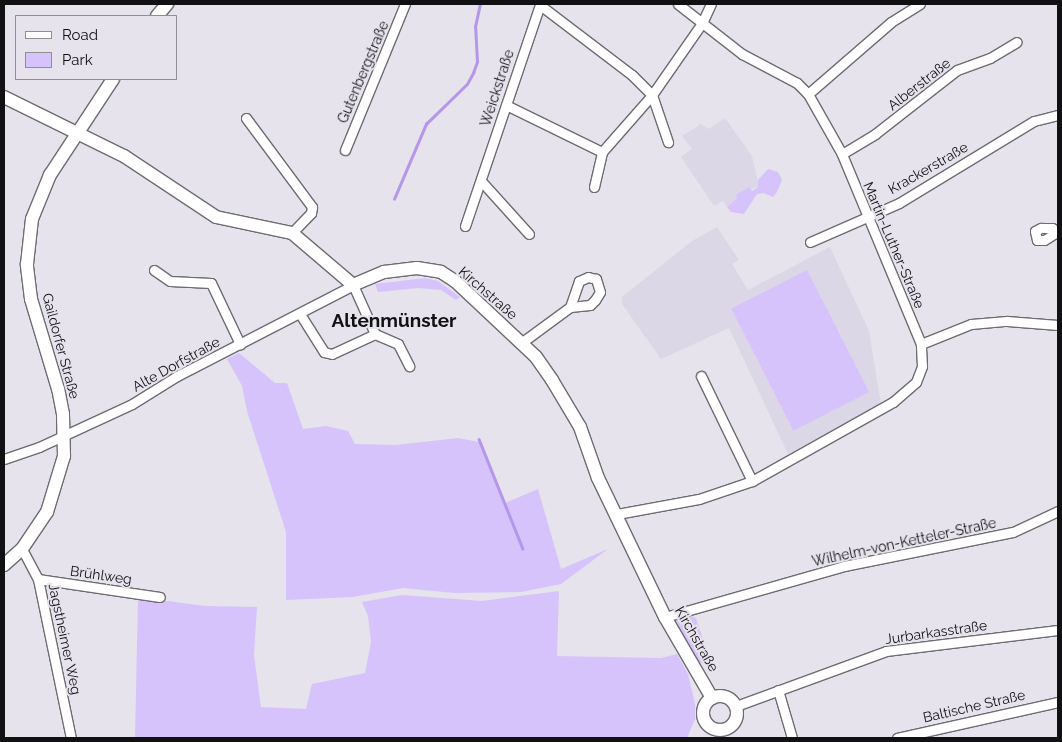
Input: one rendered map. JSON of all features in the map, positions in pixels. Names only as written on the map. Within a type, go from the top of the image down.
[{"type":"street","points":[[158,15],[167,4]]},
{"type":"street","name":"Gutenbergstraße","points":[[345,150],[405,4]]},
{"type":"street","name":"Martin-Luther-Straße","points":[[617,514],[699,499],[752,481],[894,402],[909,389],[922,366],[921,344],[842,154],[808,94],[797,84],[742,54],[678,4]]},
{"type":"street","points":[[594,187],[602,152],[652,95],[702,24],[710,4]]},
{"type":"street","points":[[808,94],[891,22],[920,4]]},
{"type":"street","points":[[540,5],[632,75],[652,95],[668,142]]},
{"type":"street","name":"Weickstraße","points":[[465,226],[482,182],[540,5]]},
{"type":"street","name":"Alberstraße","points":[[842,154],[891,123],[957,70],[990,58],[1017,42]]},
{"type":"street","name":"Gaildorfer Straße","points":[[4,565],[22,549],[36,531],[54,495],[64,436],[58,389],[30,299],[28,245],[37,204],[77,130],[112,80]]},
{"type":"street","points":[[4,97],[77,130],[124,156],[216,217],[292,233],[353,285],[375,334],[398,344],[409,366]]},
{"type":"street","points":[[506,105],[602,152]]},
{"type":"street","name":"Krackerstraße","points":[[810,242],[899,203],[1034,121],[1058,115]]},
{"type":"street","points":[[246,118],[312,207],[311,213],[292,233]]},
{"type":"street","points":[[482,182],[529,234]]},
{"type":"street","name":"Kirchstraße","points":[[353,285],[384,272],[417,268],[441,272],[455,281],[521,343],[552,380],[580,427],[598,478],[665,617],[712,698]]},
{"type":"street","points":[[154,270],[170,281],[211,283],[240,344]]},
{"type":"street","name":"Alte Dorfstraße","points":[[4,459],[64,436],[132,404],[240,344],[353,285]]},
{"type":"street","points":[[521,343],[570,307]]},
{"type":"street","points":[[300,314],[324,352],[332,354],[375,334]]},
{"type":"street","points":[[921,344],[971,324],[1018,321],[1058,325]]},
{"type":"street","points":[[700,376],[752,481]]},
{"type":"street","name":"Wilhelm-von-Ketteler-Straße","points":[[665,617],[844,566],[1004,535],[1058,511]]},
{"type":"street","name":"Jagstheimer Weg","points":[[22,549],[38,579],[71,738]]},
{"type":"street","name":"Brühlweg","points":[[38,579],[160,597]]},
{"type":"street","name":"Jurbarkasstraße","points":[[736,706],[886,651],[1058,630]]},
{"type":"street","points":[[778,690],[792,738]]},
{"type":"street","points":[[724,696],[736,706],[735,722],[727,733],[715,729],[706,722],[703,712],[712,698],[724,696]]},
{"type":"street","name":"Baltische Straße","points":[[897,738],[1058,702]]},
{"type":"shaded area","points":[[725,118],[752,156],[759,186],[736,195],[737,198],[727,207],[723,201],[714,206],[681,157],[692,149],[682,136],[701,124],[709,129]]},
{"type":"shaded area","points":[[717,227],[739,260],[732,264],[748,290],[830,247],[869,331],[881,404],[788,454],[729,328],[661,359],[622,304],[622,297],[692,241]]},
{"type":"green space","points":[[768,169],[778,172],[782,180],[773,197],[764,193],[757,194],[744,214],[731,212],[727,207],[737,198],[736,195],[749,187],[752,191],[758,187],[758,180]]},
{"type":"green space","points":[[807,270],[869,392],[793,431],[731,309]]},
{"type":"green space","points":[[425,278],[438,281],[460,297],[456,300],[441,290],[418,288],[378,292],[375,284]]},
{"type":"green space","points":[[239,353],[275,383],[287,383],[303,429],[326,426],[348,431],[355,444],[396,445],[458,438],[479,442],[505,503],[538,489],[561,569],[608,549],[561,584],[521,592],[454,593],[403,588],[353,597],[286,600],[286,532],[247,411],[242,386],[227,359]]},
{"type":"green space","points":[[559,591],[557,656],[661,658],[677,654],[688,674],[695,704],[695,719],[687,738],[135,738],[138,597],[205,606],[257,607],[254,655],[261,707],[306,709],[312,684],[365,673],[371,642],[368,616],[362,602],[402,595],[482,601]]},
{"type":"green space","points":[[685,614],[696,618],[710,661],[704,664],[698,662],[676,626],[677,618]]},
{"type":"waterway","points":[[394,199],[426,124],[467,84],[473,73],[477,62],[475,27],[480,4]]},
{"type":"waterway","points":[[479,439],[523,549]]},
{"type":"district","name":"Altenmünster","points":[[394,321]]}]
